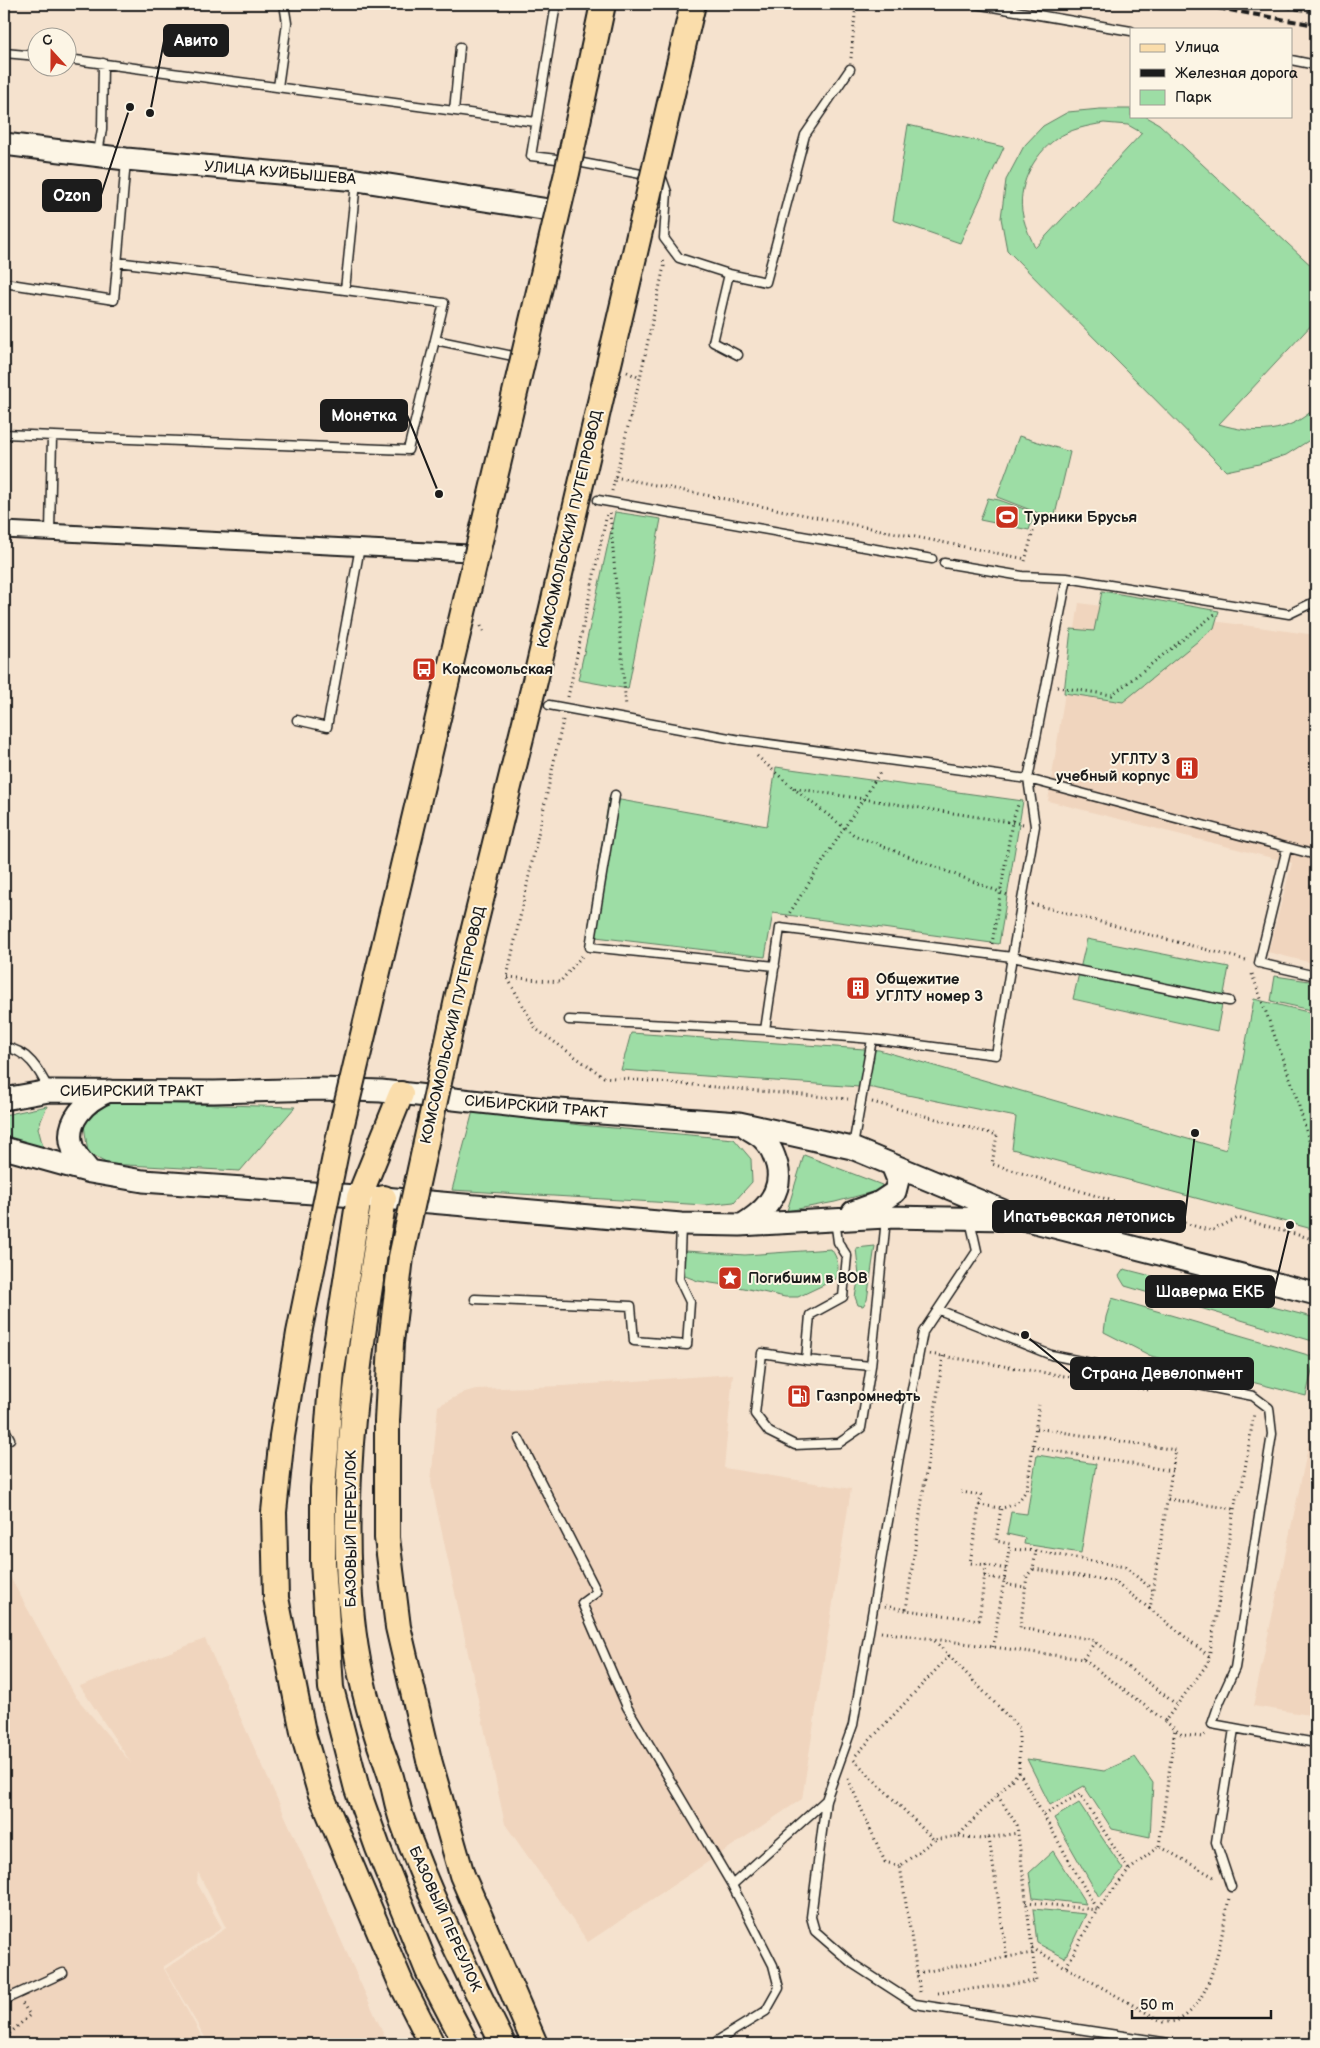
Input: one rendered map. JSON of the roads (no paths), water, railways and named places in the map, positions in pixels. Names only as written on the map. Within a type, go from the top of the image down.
[{"type":"main road","points":[[432,2044],[401,1983],[320,1792],[304,1737],[276,1598],[274,1512],[282,1436],[299,1333],[340,1132],[562,192],[603,4]]},
{"type":"main road","name":"КОМСОМОЛЬСКИЙ ПУТЕПРОВОД","points":[[535,2044],[462,1875],[429,1760],[398,1627],[387,1538],[387,1412],[392,1343],[402,1257],[461,981],[535,681],[693,4]]},
{"type":"main road","name":"УЛИЦА КУЙБЫШЕВА","points":[[4,144],[126,159],[357,180],[555,210]]},
{"type":"main road","name":"СИБИРСКИЙ ТРАКТ","points":[[4,1099],[49,1091],[214,1092],[322,1089],[381,1091],[545,1109],[739,1123],[852,1148],[1023,1219],[1316,1294]]},
{"type":"main road","points":[[90,1172],[74,1150],[71,1127],[89,1100],[112,1090]]},
{"type":"main road","points":[[359,1196],[401,1094]]},
{"type":"main road","points":[[739,1123],[762,1138],[774,1152],[779,1183],[773,1199],[764,1209],[740,1225]]},
{"type":"main road","name":"СИБИРСКИЙ ТРАКТ","points":[[4,1148],[90,1172],[142,1181],[178,1185],[359,1196],[681,1224],[740,1225],[886,1217],[1023,1219]]},
{"type":"main road","points":[[834,1219],[880,1202],[895,1192],[898,1180],[892,1165]]},
{"type":"main road","name":"БАЗОВЫЙ ПЕРЕУЛОК","points":[[359,1196],[332,1370],[323,1488],[323,1562],[331,1688],[357,1789],[378,1848],[428,1971],[466,2044]]},
{"type":"main road","name":"БАЗОВЫЙ ПЕРЕУЛОК","points":[[384,1198],[353,1415],[348,1541],[352,1619],[366,1696],[391,1777],[400,1817],[459,1956],[503,2044]]},
{"type":"street","points":[[4,530],[469,553]]},
{"type":"lane","points":[[278,87],[286,23],[284,4]]},
{"type":"lane","points":[[556,4],[531,156],[565,160],[662,178],[667,192],[664,238],[679,258],[729,274],[766,282],[804,135],[850,69]]},
{"type":"lane","points":[[975,4],[1130,30]]},
{"type":"lane","points":[[454,111],[460,47]]},
{"type":"lane","points":[[4,53],[28,55]]},
{"type":"lane","points":[[78,60],[536,122]]},
{"type":"lane","points":[[1292,60],[1316,65]]},
{"type":"lane","points":[[98,155],[102,129],[103,63]]},
{"type":"lane","points":[[4,283],[114,300],[126,159]]},
{"type":"lane","points":[[555,210],[565,160]]},
{"type":"lane","points":[[345,290],[357,180]]},
{"type":"lane","points":[[4,434],[408,450],[444,303],[117,262]]},
{"type":"lane","points":[[729,274],[713,342],[738,355]]},
{"type":"lane","points":[[434,340],[518,357]]},
{"type":"lane","points":[[50,532],[52,437]]},
{"type":"lane","points":[[598,500],[932,559]]},
{"type":"lane","points":[[297,720],[327,727],[360,547]]},
{"type":"lane","points":[[944,562],[1022,576],[1067,578],[1289,614],[1316,601]]},
{"type":"lane","points":[[569,1020],[765,1030],[872,1039],[996,1055],[1035,826],[1028,779],[1067,578]]},
{"type":"lane","points":[[549,705],[740,740],[1028,779],[1316,855]]},
{"type":"lane","points":[[615,794],[590,947],[775,966]]},
{"type":"lane","points":[[1287,848],[1259,963],[1316,976]]},
{"type":"lane","points":[[765,1030],[780,928],[1012,957],[1229,1001]]},
{"type":"lane","points":[[852,1148],[872,1039]]},
{"type":"lane","points":[[4,1047],[14,1048],[37,1067],[49,1091]]},
{"type":"lane","points":[[871,1366],[806,1360],[762,1353],[755,1414],[768,1432],[795,1444],[839,1443],[861,1428],[871,1366],[886,1217]]},
{"type":"lane","points":[[970,1218],[977,1251],[923,1332],[899,1457],[853,1725],[826,1800],[811,1917],[815,1931],[853,1964],[915,2004],[1169,2043]]},
{"type":"lane","points":[[806,1360],[810,1315],[842,1297],[847,1256],[838,1242],[834,1219]]},
{"type":"lane","points":[[476,1299],[631,1306],[634,1341],[687,1345],[690,1302],[679,1279],[681,1224]]},
{"type":"lane","points":[[939,1310],[1051,1355],[1253,1396],[1269,1408],[1272,1434],[1235,1668],[1220,1700],[1212,1724],[1316,1743]]},
{"type":"lane","points":[[4,1428],[10,1439]]},
{"type":"lane","points":[[519,1438],[598,1592],[582,1603],[626,1707],[732,1885],[773,1965],[779,1988],[766,2011],[718,2041],[719,2044]]},
{"type":"lane","points":[[1231,1886],[1216,1842],[1234,1729]]},
{"type":"lane","points":[[732,1885],[826,1800]]},
{"type":"lane","points":[[4,2000],[62,1973]]},
{"type":"railway","points":[[1194,4],[1316,25]]},
{"type":"railway","points":[[1272,4],[1316,12]]},
{"type":"place","name":"Ozon","points":[[130,107]]},
{"type":"place","name":"Авито","points":[[150,113]]},
{"type":"place","name":"Монетка","points":[[439,494]]},
{"type":"place","name":"Турники Брусья","points":[[1007,517]]},
{"type":"place","name":"Комсомольская","points":[[424,669]]},
{"type":"place","name":"УГЛТУ 3 учебный корпус","points":[[1187,768]]},
{"type":"place","name":"Общежитие УГЛТУ номер 3","points":[[858,988]]},
{"type":"place","name":"Ипатьевская летопись","points":[[1195,1133]]},
{"type":"place","name":"Шаверма ЕКБ","points":[[1290,1225]]},
{"type":"place","name":"Погибшим в ВОВ","points":[[730,1278]]},
{"type":"place","name":"Страна Девелопмент","points":[[1025,1335]]},
{"type":"place","name":"Газпромнефть","points":[[799,1396]]}]
